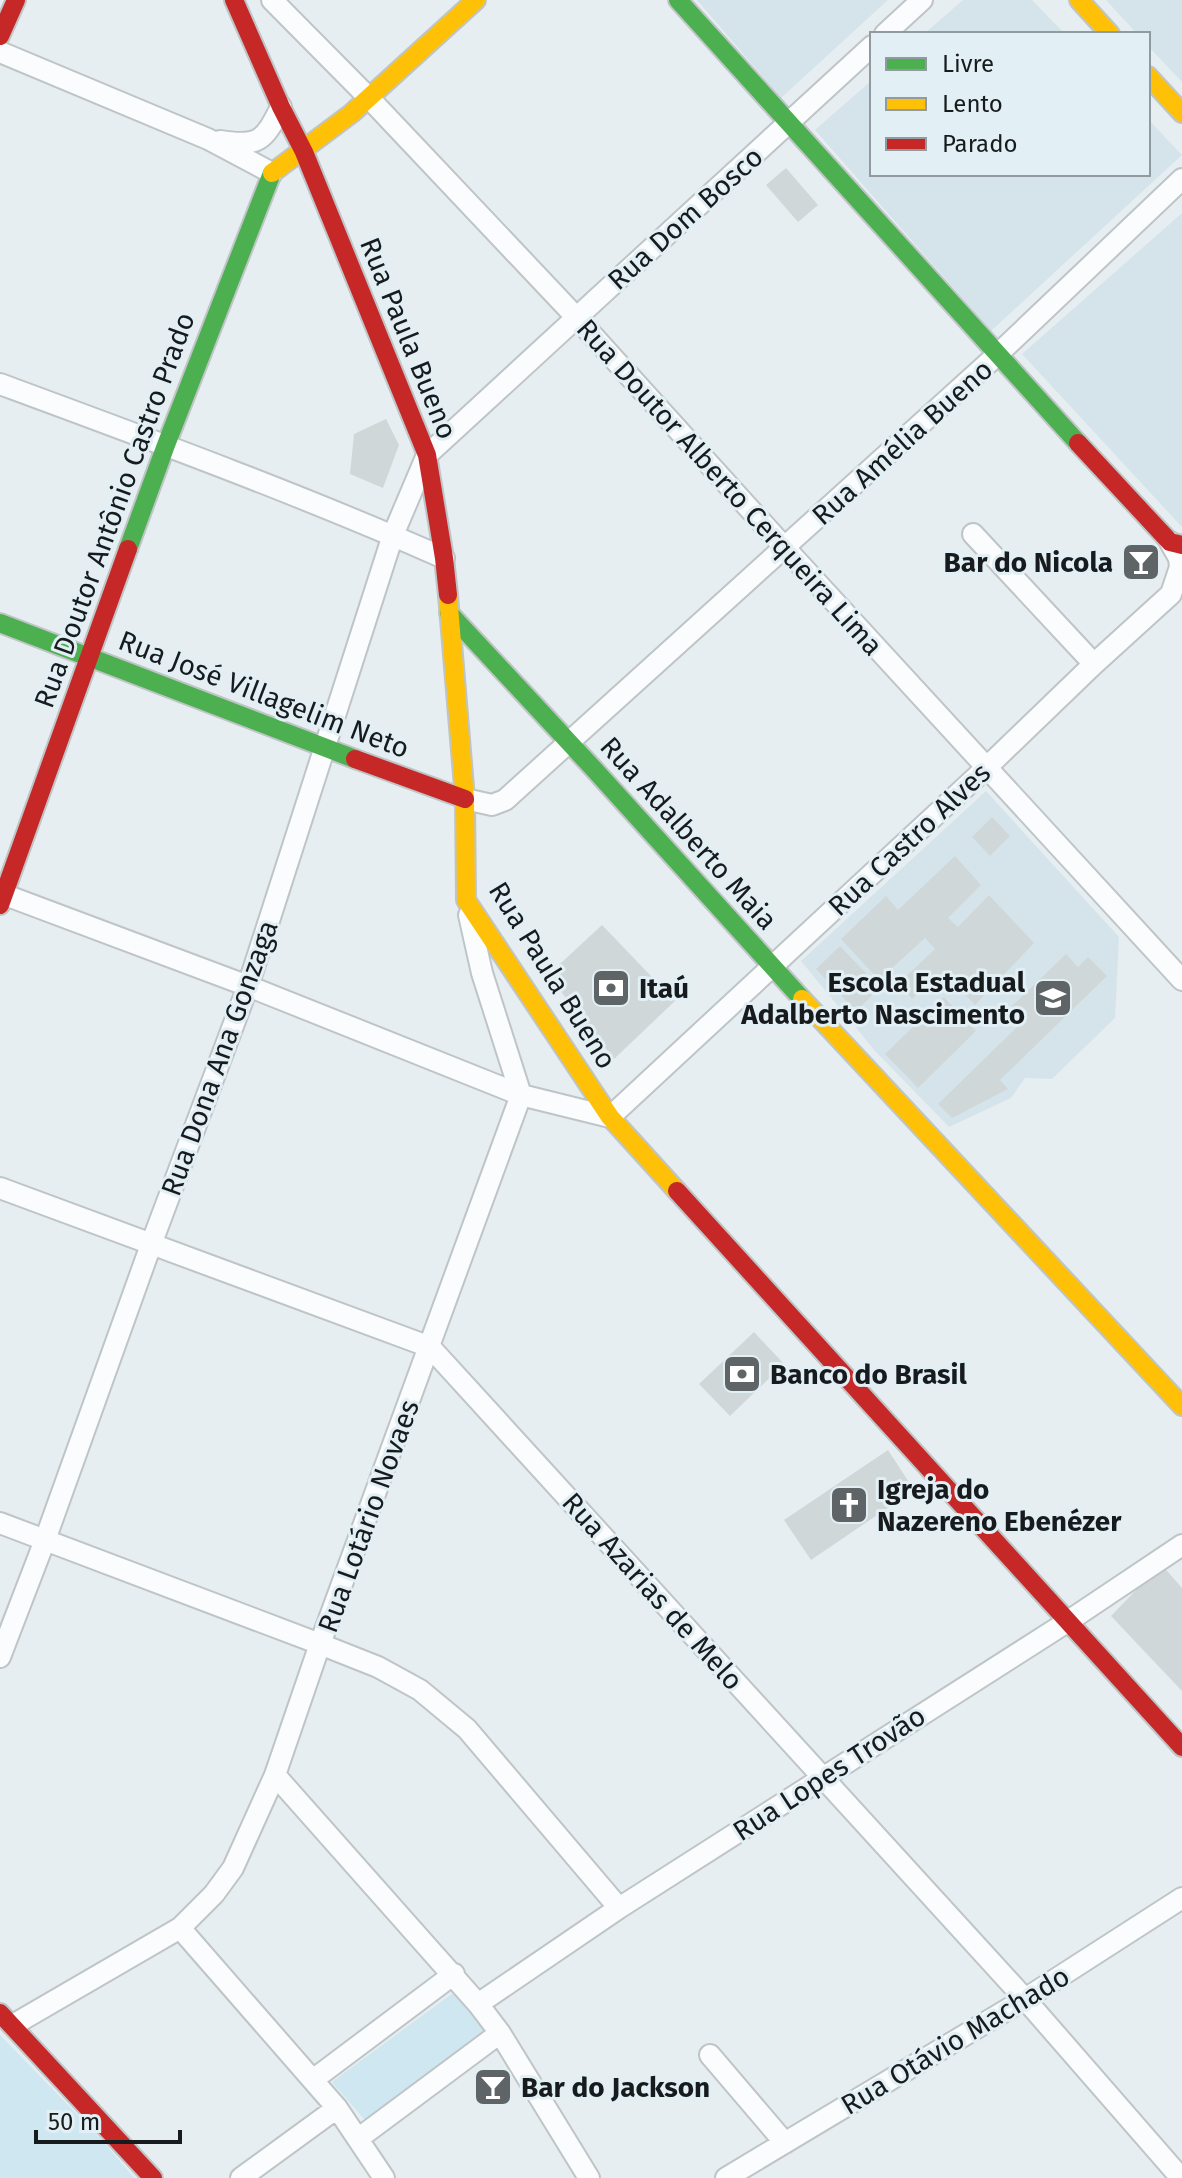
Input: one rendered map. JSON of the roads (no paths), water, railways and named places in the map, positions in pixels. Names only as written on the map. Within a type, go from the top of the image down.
[{"type":"main road","points":[[0,36],[16,0]]},
{"type":"main road","name":"Rua Paula Bueno","points":[[234,0],[304,152],[427,455],[444,558],[461,737],[466,900],[610,1117],[1182,1747]]},
{"type":"main road","points":[[272,173],[304,152],[369,98],[476,0]]},
{"type":"main road","points":[[678,0],[997,355],[1176,544]]},
{"type":"main road","points":[[1079,0],[1108,32]]},
{"type":"main road","points":[[1150,78],[1182,113]]},
{"type":"main road","name":"Rua Doutor Antônio Castro Prado","points":[[1,898],[166,445],[272,173]]},
{"type":"main road","name":"Rua Adalberto Maia","points":[[449,613],[771,966],[1182,1406]]},
{"type":"main road","name":"Rua José Villagelim Neto","points":[[0,623],[465,799]]},
{"type":"main road","points":[[6,2019],[153,2178]]},
{"type":"street","name":"Rua Doutor Alberto Cerqueira Lima","points":[[272,0],[576,317],[1182,980]]},
{"type":"street","points":[[887,32],[922,0]]},
{"type":"street","name":"Rua Dom Bosco","points":[[427,455],[870,48]]},
{"type":"street","points":[[0,52],[208,139],[272,173]]},
{"type":"street","points":[[208,139],[243,145],[257,141],[270,130],[281,107]]},
{"type":"street","name":"Rua Amélia Bueno","points":[[465,799],[492,805],[505,800],[997,355],[1182,179]]},
{"type":"street","points":[[0,384],[166,445],[444,558]]},
{"type":"street","name":"Rua Dona Ana Gonzaga","points":[[0,1657],[248,986],[393,535],[427,455]]},
{"type":"street","points":[[973,534],[1094,664]]},
{"type":"street","name":"Rua Castro Alves","points":[[610,1117],[1094,664],[1176,593],[1180,567],[1176,544]]},
{"type":"street","points":[[1,898],[248,986],[521,1095],[610,1117]]},
{"type":"street","points":[[466,900],[482,973],[521,1095]]},
{"type":"street","name":"Rua Lotário Novaes","points":[[6,2019],[180,1928],[214,1894],[233,1868],[275,1775],[521,1095]]},
{"type":"street","name":"Rua Azarias de Melo","points":[[0,1188],[430,1347],[1025,1999],[1181,2178]]},
{"type":"street","points":[[0,1523],[378,1667],[420,1690],[467,1729],[619,1908]]},
{"type":"street","name":"Rua Lopes Trovão","points":[[478,2004],[619,1908],[1182,1545]]},
{"type":"street","points":[[275,1775],[478,2004],[500,2033],[589,2178]]},
{"type":"street","name":"Rua Otávio Machado","points":[[726,2178],[1025,1999],[1182,1898]]},
{"type":"street","points":[[180,1928],[314,2079],[359,2138],[384,2178]]},
{"type":"street","points":[[314,2079],[454,1974]]},
{"type":"street","points":[[359,2138],[500,2033]]},
{"type":"street","points":[[710,2055],[785,2143]]},
{"type":"street","points":[[241,2178],[337,2108]]},
{"type":"place","name":"Bar do Nicola","points":[[1141,562]]},
{"type":"place","name":"Itaú","points":[[611,988]]},
{"type":"place","name":"Escola Estadual Adalberto Nascimento","points":[[1053,998]]},
{"type":"place","name":"Banco do Brasil","points":[[742,1374]]},
{"type":"place","name":"Igreja do Nazereno Ebenézer","points":[[849,1505]]},
{"type":"place","name":"Bar do Jackson","points":[[493,2087]]}]
